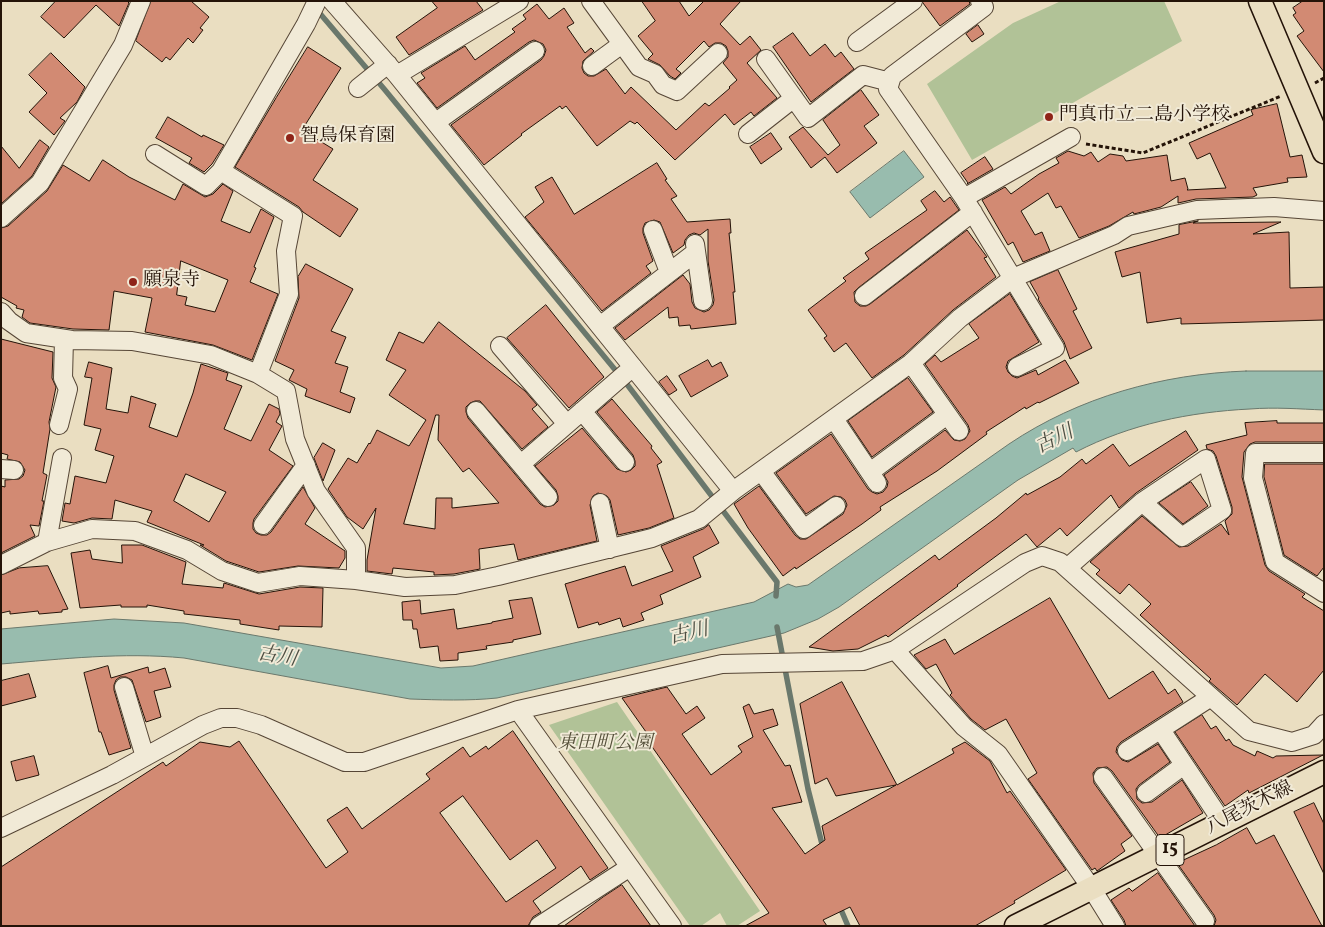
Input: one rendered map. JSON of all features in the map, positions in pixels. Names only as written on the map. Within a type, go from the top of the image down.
[{"type":"main road","points":[[1260,1],[1296,90],[1324,152]]},
{"type":"main road","name":"八尾茨木線","points":[[1016,926],[1324,772]]},
{"type":"street","points":[[1,218],[40,183],[123,45],[141,1]]},
{"type":"street","points":[[155,154],[206,186],[221,171],[317,1]]},
{"type":"street","points":[[332,1],[389,70],[436,122],[600,326],[630,370],[728,494]]},
{"type":"street","points":[[358,88],[493,8],[519,1]]},
{"type":"street","points":[[591,1],[639,67],[655,74],[664,85],[677,91],[718,53]]},
{"type":"street","points":[[857,42],[913,1]]},
{"type":"street","points":[[980,1],[984,7],[892,76],[888,89],[968,205],[1055,348],[1016,367]]},
{"type":"street","points":[[592,66],[622,44]]},
{"type":"street","points":[[436,122],[535,51]]},
{"type":"street","points":[[766,59],[808,118],[863,76],[890,82]]},
{"type":"street","points":[[748,134],[794,98]]},
{"type":"street","points":[[864,296],[968,205],[1071,137]]},
{"type":"street","points":[[221,171],[293,216],[286,251],[289,294],[258,374]]},
{"type":"street","points":[[1,565],[47,542],[92,529],[135,531],[188,550],[222,571],[258,583],[300,576],[356,580],[405,587],[455,584],[543,566],[652,538],[699,519],[728,494],[911,364],[960,318],[1012,278],[1114,235],[1128,226],[1196,210],[1274,207],[1324,211]]},
{"type":"street","points":[[653,230],[669,272]]},
{"type":"street","points":[[600,326],[669,272],[695,248],[703,301]]},
{"type":"street","points":[[1,312],[9,321],[26,333],[64,339],[132,341],[211,355],[258,374],[286,390],[295,439],[316,491],[356,548],[356,580]]},
{"type":"street","points":[[59,426],[68,389],[63,378],[64,339]]},
{"type":"street","points":[[500,346],[567,424]]},
{"type":"street","points":[[911,364],[958,431]]},
{"type":"street","points":[[520,464],[630,370]]},
{"type":"street","points":[[476,411],[548,497]]},
{"type":"street","points":[[582,411],[625,462]]},
{"type":"street","points":[[834,419],[874,477],[947,415]]},
{"type":"street","points":[[1322,589],[1275,562],[1253,478],[1256,453],[1324,453]]},
{"type":"street","points":[[47,542],[62,458]]},
{"type":"street","points":[[1066,568],[1142,502],[1206,459],[1222,510],[1182,537],[1142,502]]},
{"type":"street","points":[[263,525],[306,465]]},
{"type":"street","points":[[761,471],[804,529],[836,506]]},
{"type":"street","points":[[600,503],[610,549]]},
{"type":"street","points":[[1,828],[112,775],[203,725],[221,718],[237,718],[261,724],[345,762],[364,762],[518,710],[722,664],[863,661],[895,650],[1025,563],[1042,556],[1060,562],[1250,731],[1292,742],[1314,735],[1324,724]]},
{"type":"street","points":[[895,650],[964,726],[998,754],[1092,889],[1115,926]]},
{"type":"street","points":[[124,687],[145,757]]},
{"type":"street","points":[[1127,751],[1211,697]]},
{"type":"street","points":[[518,710],[672,926]]},
{"type":"street","points":[[1161,730],[1223,822]]},
{"type":"street","points":[[1146,793],[1184,765]]},
{"type":"street","points":[[1103,777],[1205,921]]},
{"type":"street","points":[[539,926],[630,867]]},
{"type":"path","points":[[1071,137],[1076,143],[1143,153],[1296,90]]},
{"type":"green space","points":[[1061,1],[1164,1],[1182,41],[972,160],[927,84],[1013,23]]},
{"type":"green space","name":"東田町公園","points":[[617,702],[760,911],[737,926],[727,926],[720,913],[701,926],[690,926],[549,725]]},
{"type":"water","points":[[904,151],[924,177],[870,218],[850,192]]},
{"type":"water","name":"古川","points":[[1246,371],[1324,371],[1324,410],[1269,408],[1205,413],[1139,427],[1097,442],[1076,452],[1073,448],[1018,480],[839,607],[818,619],[784,633],[497,698],[475,700],[410,699],[184,658],[161,656],[70,658],[1,664],[1,629],[114,619],[184,623],[441,668],[473,666],[754,602],[788,584],[796,587],[808,585],[1009,444],[1036,427],[1064,413],[1122,391],[1153,383],[1183,377]]},
{"type":"building","points":[[56,1],[127,1],[129,3],[119,26],[96,5],[64,38],[41,17]]},
{"type":"building","points":[[151,1],[191,1],[209,17],[200,28],[203,30],[193,43],[188,38],[170,60],[166,57],[162,62],[136,41]]},
{"type":"building","points":[[432,1],[476,1],[483,10],[409,55],[396,37],[437,8]]},
{"type":"building","points":[[642,1],[679,1],[689,16],[704,1],[741,1],[720,24],[740,45],[750,36],[761,50],[747,63],[777,98],[754,116],[751,112],[734,125],[725,114],[675,160],[637,122],[635,124],[630,121],[597,146],[566,106],[562,109],[560,106],[521,134],[484,165],[451,125],[541,60],[546,50],[543,44],[534,40],[529,42],[437,108],[417,83],[425,78],[421,73],[465,46],[475,60],[515,32],[512,29],[526,19],[523,15],[537,4],[549,19],[564,8],[574,23],[567,27],[585,53],[591,48],[594,51],[583,61],[582,68],[584,73],[588,76],[594,76],[606,69],[625,94],[631,87],[676,130],[705,103],[709,106],[737,80],[723,63],[728,57],[728,51],[726,46],[721,43],[715,43],[709,47],[704,41],[676,69],[681,73],[675,79],[660,65],[648,59],[653,54],[638,36],[655,21]]},
{"type":"building","points":[[923,1],[969,1],[970,4],[940,26]]},
{"type":"building","points":[[1303,1],[1324,1],[1324,72],[1297,36],[1304,31],[1293,15],[1296,13],[1293,8]]},
{"type":"building","points":[[978,25],[984,34],[972,42],[966,34]]},
{"type":"building","points":[[793,33],[810,56],[825,44],[835,57],[841,52],[854,69],[811,102],[773,47]]},
{"type":"building","points":[[308,47],[341,68],[302,130],[333,149],[313,180],[358,209],[340,237],[303,212],[299,207],[235,167]]},
{"type":"building","points":[[51,53],[85,87],[77,102],[60,118],[65,121],[54,135],[29,112],[47,93],[29,75]]},
{"type":"building","points":[[861,90],[879,115],[864,126],[877,143],[837,173],[825,157],[811,168],[789,137],[803,127],[828,155],[840,145],[823,120]]},
{"type":"building","points":[[1277,104],[1290,157],[1302,155],[1307,177],[1287,178],[1288,182],[1253,188],[1257,195],[1253,197],[1196,199],[1178,203],[1178,196],[1161,207],[1134,214],[1133,212],[1109,226],[1079,238],[1061,206],[1056,208],[1048,193],[1021,211],[1035,235],[1042,232],[1050,251],[1023,262],[1013,242],[1008,245],[982,200],[1005,187],[1011,194],[1039,174],[1059,163],[1056,158],[1068,151],[1084,156],[1091,152],[1098,162],[1110,154],[1123,156],[1126,161],[1167,155],[1171,181],[1185,178],[1187,190],[1226,188],[1210,153],[1197,159],[1189,143],[1253,115],[1251,110]]},
{"type":"building","points":[[168,117],[202,137],[203,135],[224,145],[212,164],[204,172],[189,163],[192,158],[156,138]]},
{"type":"building","points":[[771,133],[782,149],[761,164],[750,147]]},
{"type":"building","points":[[40,140],[49,147],[32,176],[1,204],[1,146],[19,168]]},
{"type":"building","points":[[985,157],[993,169],[967,184],[961,173]]},
{"type":"building","points":[[103,160],[129,177],[175,200],[183,184],[205,197],[213,194],[223,184],[233,191],[221,221],[250,233],[261,209],[274,217],[250,282],[278,294],[252,360],[213,345],[145,332],[152,298],[114,291],[109,330],[73,329],[30,323],[22,317],[24,310],[16,308],[17,306],[1,297],[1,228],[8,226],[47,191],[63,165],[89,181]],"holes":[[[181,261],[228,280],[215,312],[185,305],[187,297],[177,295]]]},
{"type":"building","points":[[657,163],[667,179],[665,180],[677,196],[671,199],[687,222],[730,219],[731,233],[729,233],[736,324],[691,329],[690,325],[679,326],[678,317],[669,318],[668,307],[625,340],[615,328],[683,275],[690,284],[692,302],[695,308],[704,312],[713,305],[714,300],[708,261],[708,229],[700,235],[694,233],[689,235],[684,245],[673,253],[660,222],[654,220],[645,223],[643,233],[653,261],[646,266],[651,273],[602,311],[525,217],[544,202],[535,187],[552,177],[574,214]]},
{"type":"building","points":[[935,191],[944,202],[950,197],[959,210],[858,288],[854,292],[855,302],[860,306],[870,304],[967,230],[987,257],[984,258],[996,277],[953,310],[904,355],[872,378],[846,343],[834,352],[824,338],[827,336],[808,310],[846,281],[843,278],[869,259],[865,253],[927,210],[921,201]]},
{"type":"building","points":[[1198,221],[1193,223],[1281,222],[1253,234],[1289,232],[1290,288],[1324,287],[1324,320],[1181,324],[1181,318],[1147,323],[1140,272],[1122,277],[1115,252],[1179,234],[1179,225]]},
{"type":"building","points":[[306,264],[353,289],[331,331],[346,337],[335,363],[348,367],[340,392],[355,398],[350,413],[305,396],[307,389],[289,380],[294,370],[275,361],[299,298],[298,277]]},
{"type":"building","points":[[1058,270],[1077,309],[1073,311],[1092,348],[1070,359],[1064,342],[1030,282]]},
{"type":"building","points":[[1010,294],[1039,342],[1008,361],[1006,367],[1008,372],[1017,378],[1036,370],[1038,375],[1065,360],[1079,383],[1026,409],[1025,407],[986,432],[987,434],[937,471],[880,507],[881,510],[862,524],[783,576],[748,528],[734,504],[759,486],[795,535],[800,539],[806,539],[843,514],[847,505],[845,500],[834,496],[806,514],[776,473],[831,434],[868,489],[877,494],[883,492],[887,487],[888,482],[884,475],[945,430],[954,440],[960,441],[965,439],[970,431],[968,425],[925,364],[935,355],[941,362],[979,338],[969,324]]},
{"type":"building","points":[[546,305],[604,377],[569,408],[507,338]]},
{"type":"building","points":[[439,322],[525,391],[537,405],[532,409],[548,427],[522,449],[480,401],[470,403],[466,407],[466,412],[468,418],[540,504],[545,507],[554,505],[558,501],[558,496],[556,490],[535,466],[582,428],[617,469],[626,472],[635,466],[633,455],[597,412],[612,399],[652,446],[651,448],[662,462],[657,465],[674,518],[649,528],[618,535],[610,500],[607,496],[598,493],[593,496],[590,505],[597,541],[518,560],[514,544],[479,549],[480,569],[454,574],[434,575],[434,572],[393,568],[392,574],[367,571],[367,560],[376,508],[363,529],[347,517],[328,489],[348,458],[357,463],[377,430],[409,446],[426,420],[389,395],[406,370],[386,360],[399,332],[423,343]],"holes":[[[436,415],[439,415],[438,440],[463,472],[469,468],[499,503],[452,508],[452,498],[436,498],[435,529],[404,524]]]},
{"type":"building","points":[[1,339],[53,352],[52,378],[56,387],[49,422],[50,429],[43,473],[47,475],[39,526],[30,525],[35,536],[1,553],[1,486],[5,487],[5,480],[19,479],[23,476],[25,470],[20,462],[7,459],[8,455],[1,453]]},
{"type":"building","points":[[708,360],[712,367],[721,362],[728,376],[691,397],[679,376]]},
{"type":"building","points":[[89,362],[112,368],[106,409],[128,413],[131,396],[156,404],[149,427],[177,437],[201,364],[228,373],[226,380],[242,386],[224,429],[251,441],[269,404],[279,409],[280,414],[276,422],[282,426],[269,450],[293,466],[254,519],[253,529],[261,535],[267,535],[271,532],[303,487],[315,508],[305,524],[345,551],[345,558],[339,568],[298,566],[259,572],[226,561],[200,545],[204,545],[147,522],[152,511],[115,500],[112,519],[92,518],[74,523],[62,521],[65,503],[70,504],[75,476],[106,483],[114,456],[95,450],[101,429],[84,425],[92,378],[85,377]],"holes":[[[186,474],[226,492],[209,522],[174,501]]]},
{"type":"building","points":[[667,376],[677,390],[669,395],[659,382]]},
{"type":"building","points":[[908,378],[933,412],[872,457],[848,421]]},
{"type":"building","points":[[1277,421],[1277,423],[1324,423],[1324,442],[1255,442],[1250,444],[1244,452],[1242,477],[1265,565],[1269,571],[1305,594],[1302,597],[1324,611],[1324,670],[1297,702],[1265,674],[1237,705],[1140,615],[1151,604],[1129,584],[1120,594],[1096,574],[1100,570],[1090,562],[1142,516],[1179,547],[1188,546],[1221,524],[1229,535],[1225,521],[1232,514],[1232,507],[1216,456],[1213,451],[1207,449],[1206,445],[1247,435],[1245,423]]},
{"type":"building","points":[[1186,431],[1198,450],[1136,493],[1119,508],[1111,495],[1067,536],[1060,528],[1037,547],[1026,534],[888,637],[886,635],[858,649],[833,651],[809,647],[935,555],[939,560],[996,518],[1026,493],[1027,495],[1060,477],[1082,459],[1086,464],[1113,444],[1129,466]]},
{"type":"building","points":[[323,443],[335,450],[323,481],[314,458]]},
{"type":"building","points":[[1265,464],[1324,464],[1324,567],[1317,576],[1284,555],[1264,477]]},
{"type":"building","points":[[1191,482],[1208,506],[1183,524],[1159,503]]},
{"type":"building","points":[[709,525],[719,543],[693,557],[701,577],[660,595],[663,604],[641,613],[644,620],[623,627],[620,618],[599,625],[598,622],[578,628],[565,584],[625,566],[632,586],[673,571],[661,546]]},
{"type":"building","points":[[122,545],[142,545],[186,562],[182,584],[223,588],[224,583],[259,594],[300,587],[323,588],[322,627],[279,626],[279,630],[240,624],[240,620],[184,614],[184,611],[147,605],[147,607],[121,607],[121,605],[80,608],[71,553],[90,550],[92,559],[122,563]]},
{"type":"building","points":[[48,566],[68,609],[62,610],[62,612],[39,614],[38,611],[10,614],[10,611],[1,613],[1,575],[19,568]]},
{"type":"building","points":[[532,598],[541,634],[513,640],[513,642],[486,646],[487,649],[458,653],[458,660],[440,661],[438,646],[420,648],[417,629],[413,629],[412,620],[403,620],[402,602],[420,600],[421,614],[454,609],[457,629],[513,618],[509,601]]},
{"type":"building","points":[[1050,598],[1109,699],[1153,671],[1168,694],[1175,689],[1183,702],[1121,742],[1116,752],[1122,760],[1128,762],[1158,744],[1170,762],[1139,785],[1136,789],[1137,799],[1142,803],[1152,802],[1182,780],[1203,813],[1160,838],[1112,771],[1107,767],[1097,768],[1093,773],[1094,783],[1132,836],[1121,844],[1125,851],[1097,871],[1095,868],[1092,870],[1028,779],[1037,773],[1006,719],[985,730],[971,719],[950,695],[952,693],[936,664],[926,669],[914,655],[945,639],[954,654]]},
{"type":"building","points":[[108,666],[111,678],[148,667],[149,673],[165,668],[171,687],[154,691],[161,717],[146,722],[132,680],[120,677],[116,680],[114,690],[131,748],[109,755],[101,732],[99,732],[84,673]]},
{"type":"building","points":[[29,674],[36,697],[1,706],[1,681]]},
{"type":"building","points":[[842,682],[897,785],[954,753],[952,749],[965,742],[990,761],[1007,793],[1010,791],[1066,870],[975,926],[860,926],[850,907],[823,920],[827,926],[745,926],[769,913],[648,741],[651,739],[622,698],[667,687],[686,714],[697,706],[705,718],[682,734],[711,775],[742,752],[738,746],[753,737],[743,707],[749,704],[754,714],[773,709],[778,725],[763,730],[785,766],[790,765],[802,802],[772,808],[805,854],[825,840],[822,826],[896,785],[836,796],[827,778],[815,784],[800,704]]},
{"type":"building","points":[[1202,715],[1211,729],[1216,726],[1226,741],[1229,739],[1233,745],[1255,756],[1257,751],[1273,758],[1276,756],[1323,755],[1249,793],[1248,790],[1225,806],[1175,732]]},
{"type":"building","points":[[513,731],[608,868],[590,880],[581,866],[533,901],[541,912],[533,917],[528,926],[1,926],[1,867],[163,762],[166,766],[200,742],[230,747],[239,741],[326,868],[348,852],[327,820],[347,807],[362,829],[430,779],[426,774],[463,747],[470,757],[486,746],[488,749]],"holes":[[[463,796],[510,860],[537,840],[556,868],[506,902],[440,813]]]},
{"type":"building","points":[[34,756],[39,775],[16,781],[11,762]]},
{"type":"building","points":[[1314,803],[1324,824],[1324,874],[1294,812]]},
{"type":"building","points":[[1247,828],[1256,844],[1274,835],[1322,926],[1214,926],[1216,920],[1214,915],[1177,863]]},
{"type":"building","points":[[1158,873],[1195,926],[1126,926],[1111,900],[1129,888],[1132,891]]},
{"type":"building","points":[[622,885],[651,926],[564,926],[603,897]]},
{"type":"waterway","points":[[317,10],[626,383],[777,582],[776,596]]},
{"type":"waterway","points":[[777,627],[808,789],[823,848]]},
{"type":"waterway","points":[[839,905],[848,926]]},
{"type":"place","name":"門真市立二島小学校","points":[[1049,117]]},
{"type":"place","name":"智鳥保育園","points":[[290,138]]},
{"type":"place","name":"願泉寺","points":[[133,282]]}]
